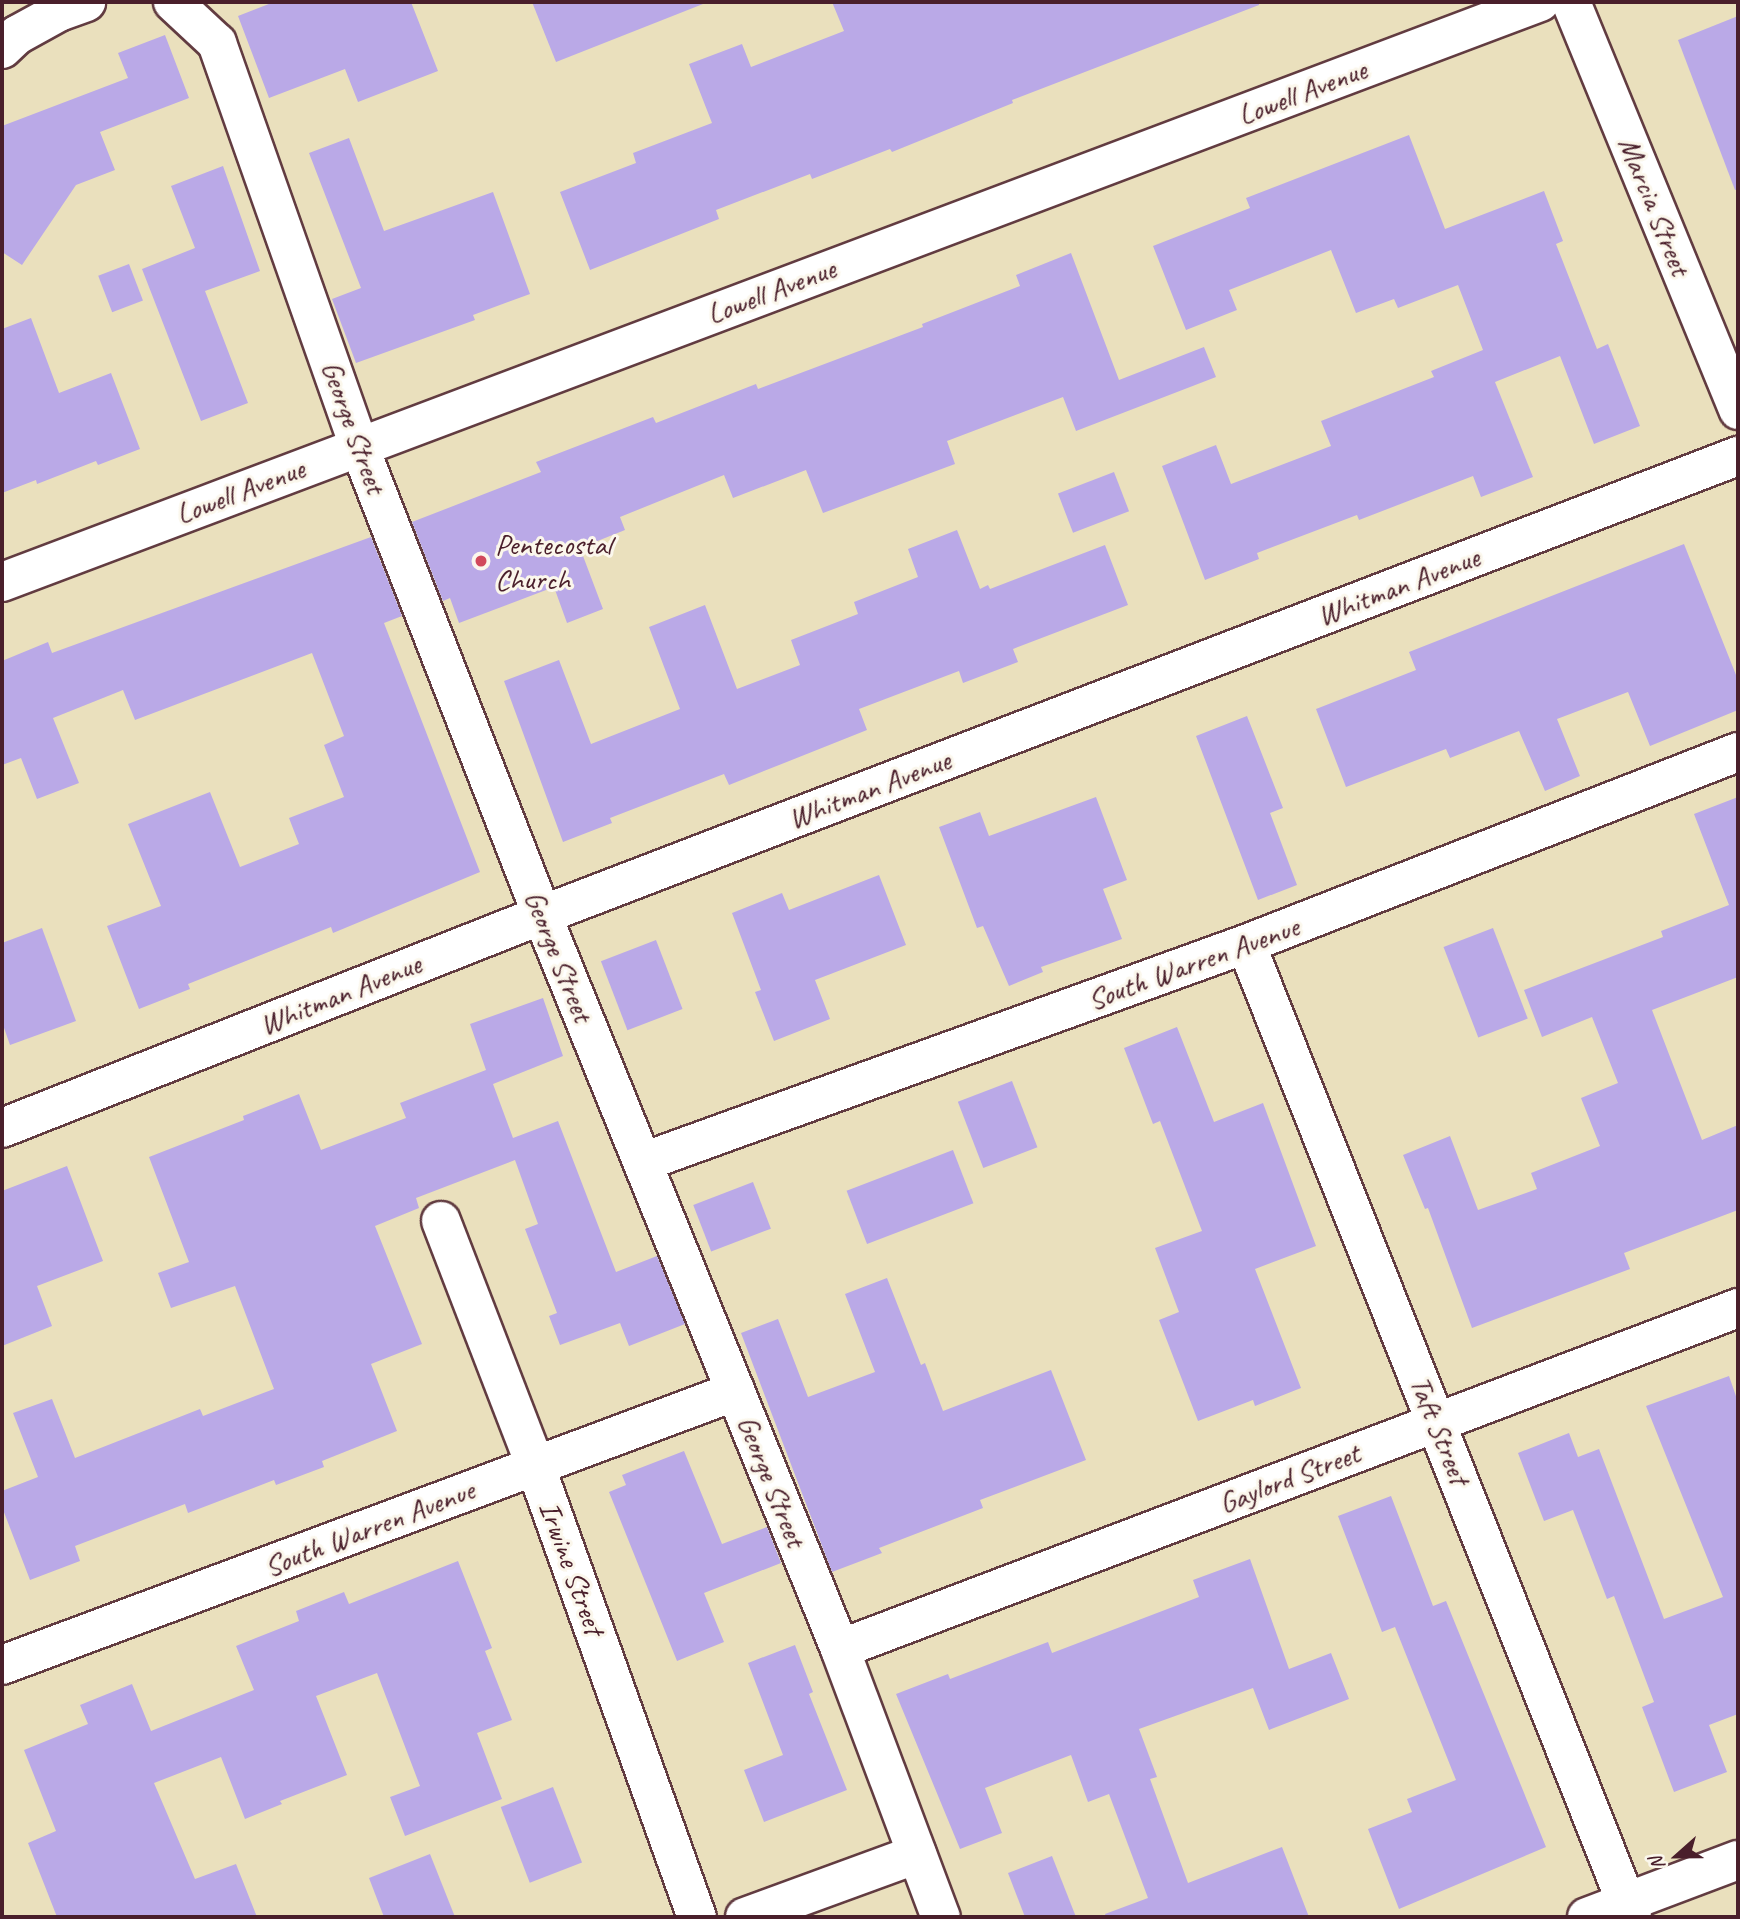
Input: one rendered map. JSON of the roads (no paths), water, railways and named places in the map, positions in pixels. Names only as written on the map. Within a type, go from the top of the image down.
[{"type":"street","points":[[2,49],[17,35],[49,17],[86,2]]},
{"type":"street","name":"George Street","points":[[173,2],[217,43],[359,446],[542,915],[840,1649],[941,1917]]},
{"type":"street","name":"Lowell Avenue","points":[[2,582],[1540,2]]},
{"type":"street","name":"Marcia Street","points":[[1571,2],[1738,410]]},
{"type":"street","name":"Whitman Avenue","points":[[2,1128],[542,915],[1738,456]]},
{"type":"street","name":"South Warren Avenue","points":[[643,1162],[1246,944],[1738,752]]},
{"type":"street","name":"Taft Street","points":[[1246,944],[1629,1910]]},
{"type":"street","name":"Irwine Street","points":[[441,1221],[535,1465],[697,1917]]},
{"type":"street","name":"Gaylord Street","points":[[840,1649],[1738,1308]]},
{"type":"street","name":"South Warren Avenue","points":[[2,1665],[736,1391]]},
{"type":"street","points":[[745,1917],[917,1854]]},
{"type":"street","points":[[1587,1917],[1629,1910],[1738,1860]]},
{"type":"place","name":"Pentecostal Church","points":[[481,561]]}]
